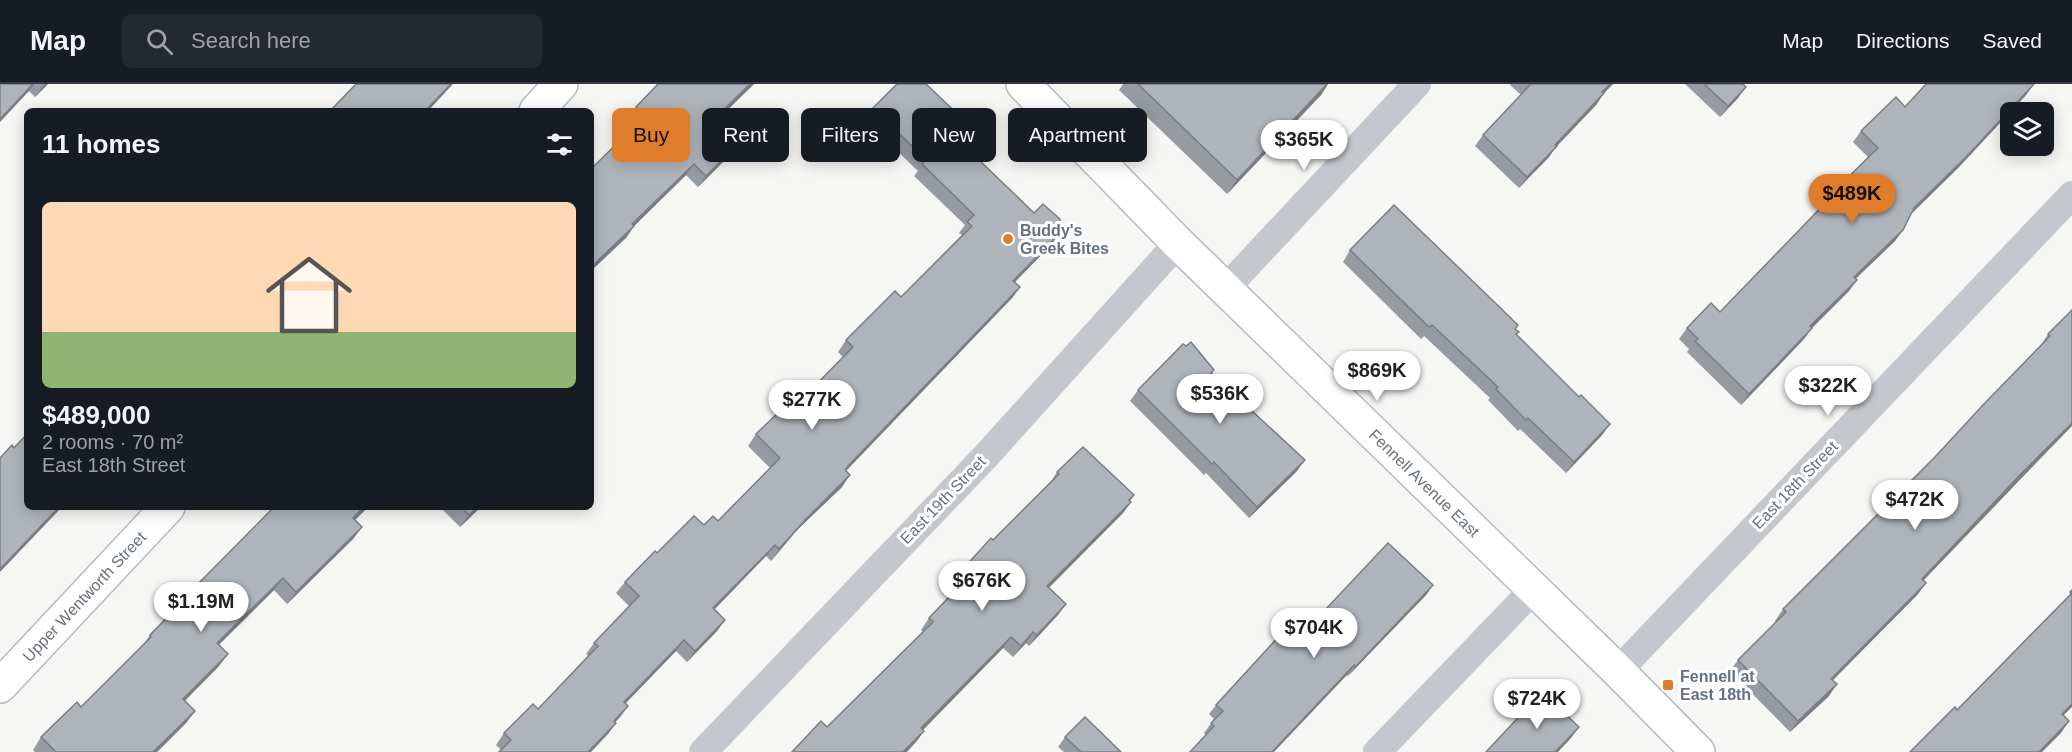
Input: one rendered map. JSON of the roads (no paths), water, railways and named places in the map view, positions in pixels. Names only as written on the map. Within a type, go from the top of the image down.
[{"type":"main road","points":[[539,108],[561,84]]},
{"type":"main road","name":"Fennell Avenue East","points":[[1023,84],[1225,289],[1618,671],[1698,752]]},
{"type":"main road","name":"Upper Wentworth Street","points":[[0,686],[165,510]]},
{"type":"street","points":[[1225,289],[1417,84]]},
{"type":"street","name":"East 18th Street","points":[[1618,671],[2072,195]]},
{"type":"street","name":"East 19th Street","points":[[703,752],[985,457],[1179,243]]},
{"type":"street","points":[[1377,752],[1533,590]]},
{"type":"place","name":"Buddy's Greek Bites","points":[[1008,239]]},
{"type":"place","name":"Fennell at East 18th","points":[[1668,685]]}]
